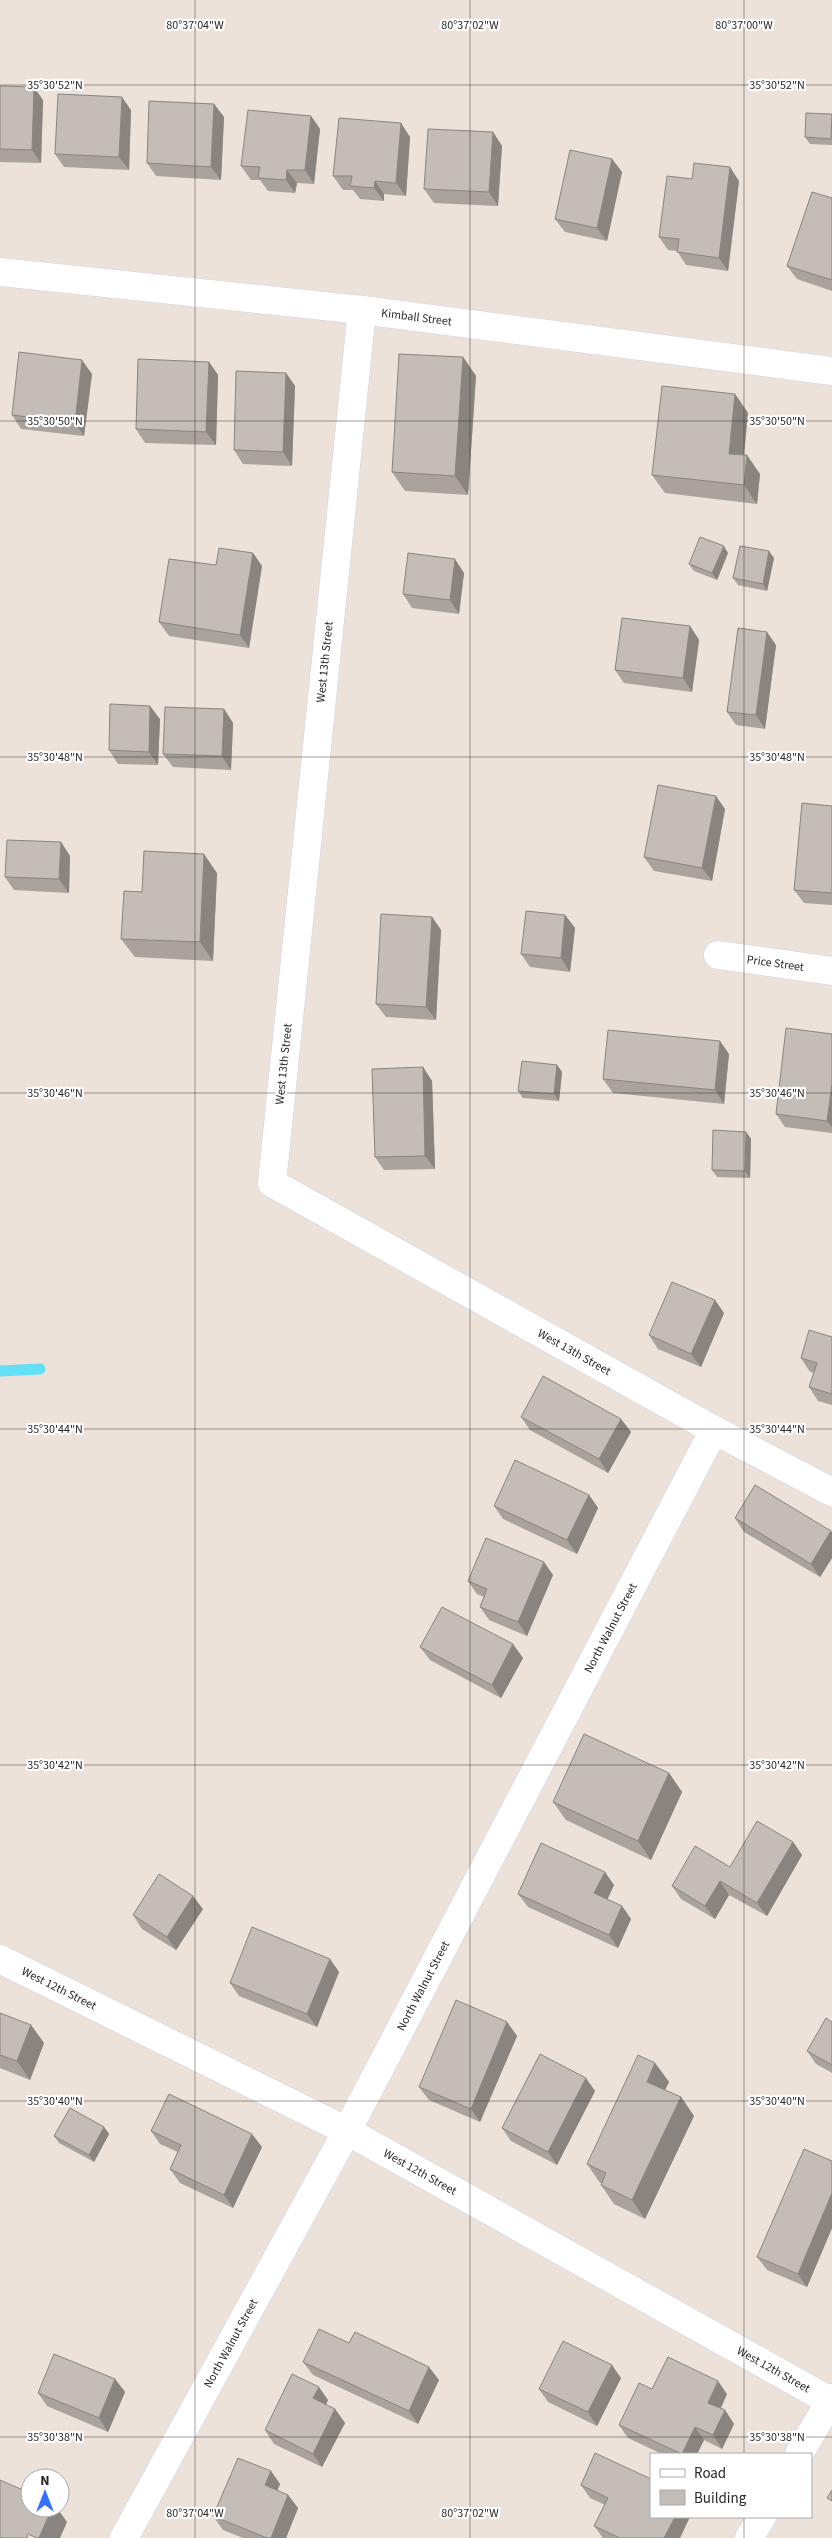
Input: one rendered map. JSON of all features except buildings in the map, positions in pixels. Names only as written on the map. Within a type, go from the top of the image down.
[{"type":"street","name":"Kimball Street","points":[[0,272],[362,310],[832,371]]},
{"type":"street","name":"West 13th Street","points":[[362,310],[272,1184],[714,1430],[832,1492]]},
{"type":"street","name":"Price Street","points":[[718,955],[832,971]]},
{"type":"street","name":"North Walnut Street","points":[[124,2538],[347,2131],[714,1430]]},
{"type":"street","name":"West 12th Street","points":[[0,1959],[347,2131],[831,2400]]},
{"type":"street","points":[[800,2453],[831,2400]]},
{"type":"street","points":[[749,2538],[761,2518]]},
{"type":"waterway","points":[[0,1371],[40,1369]]}]
